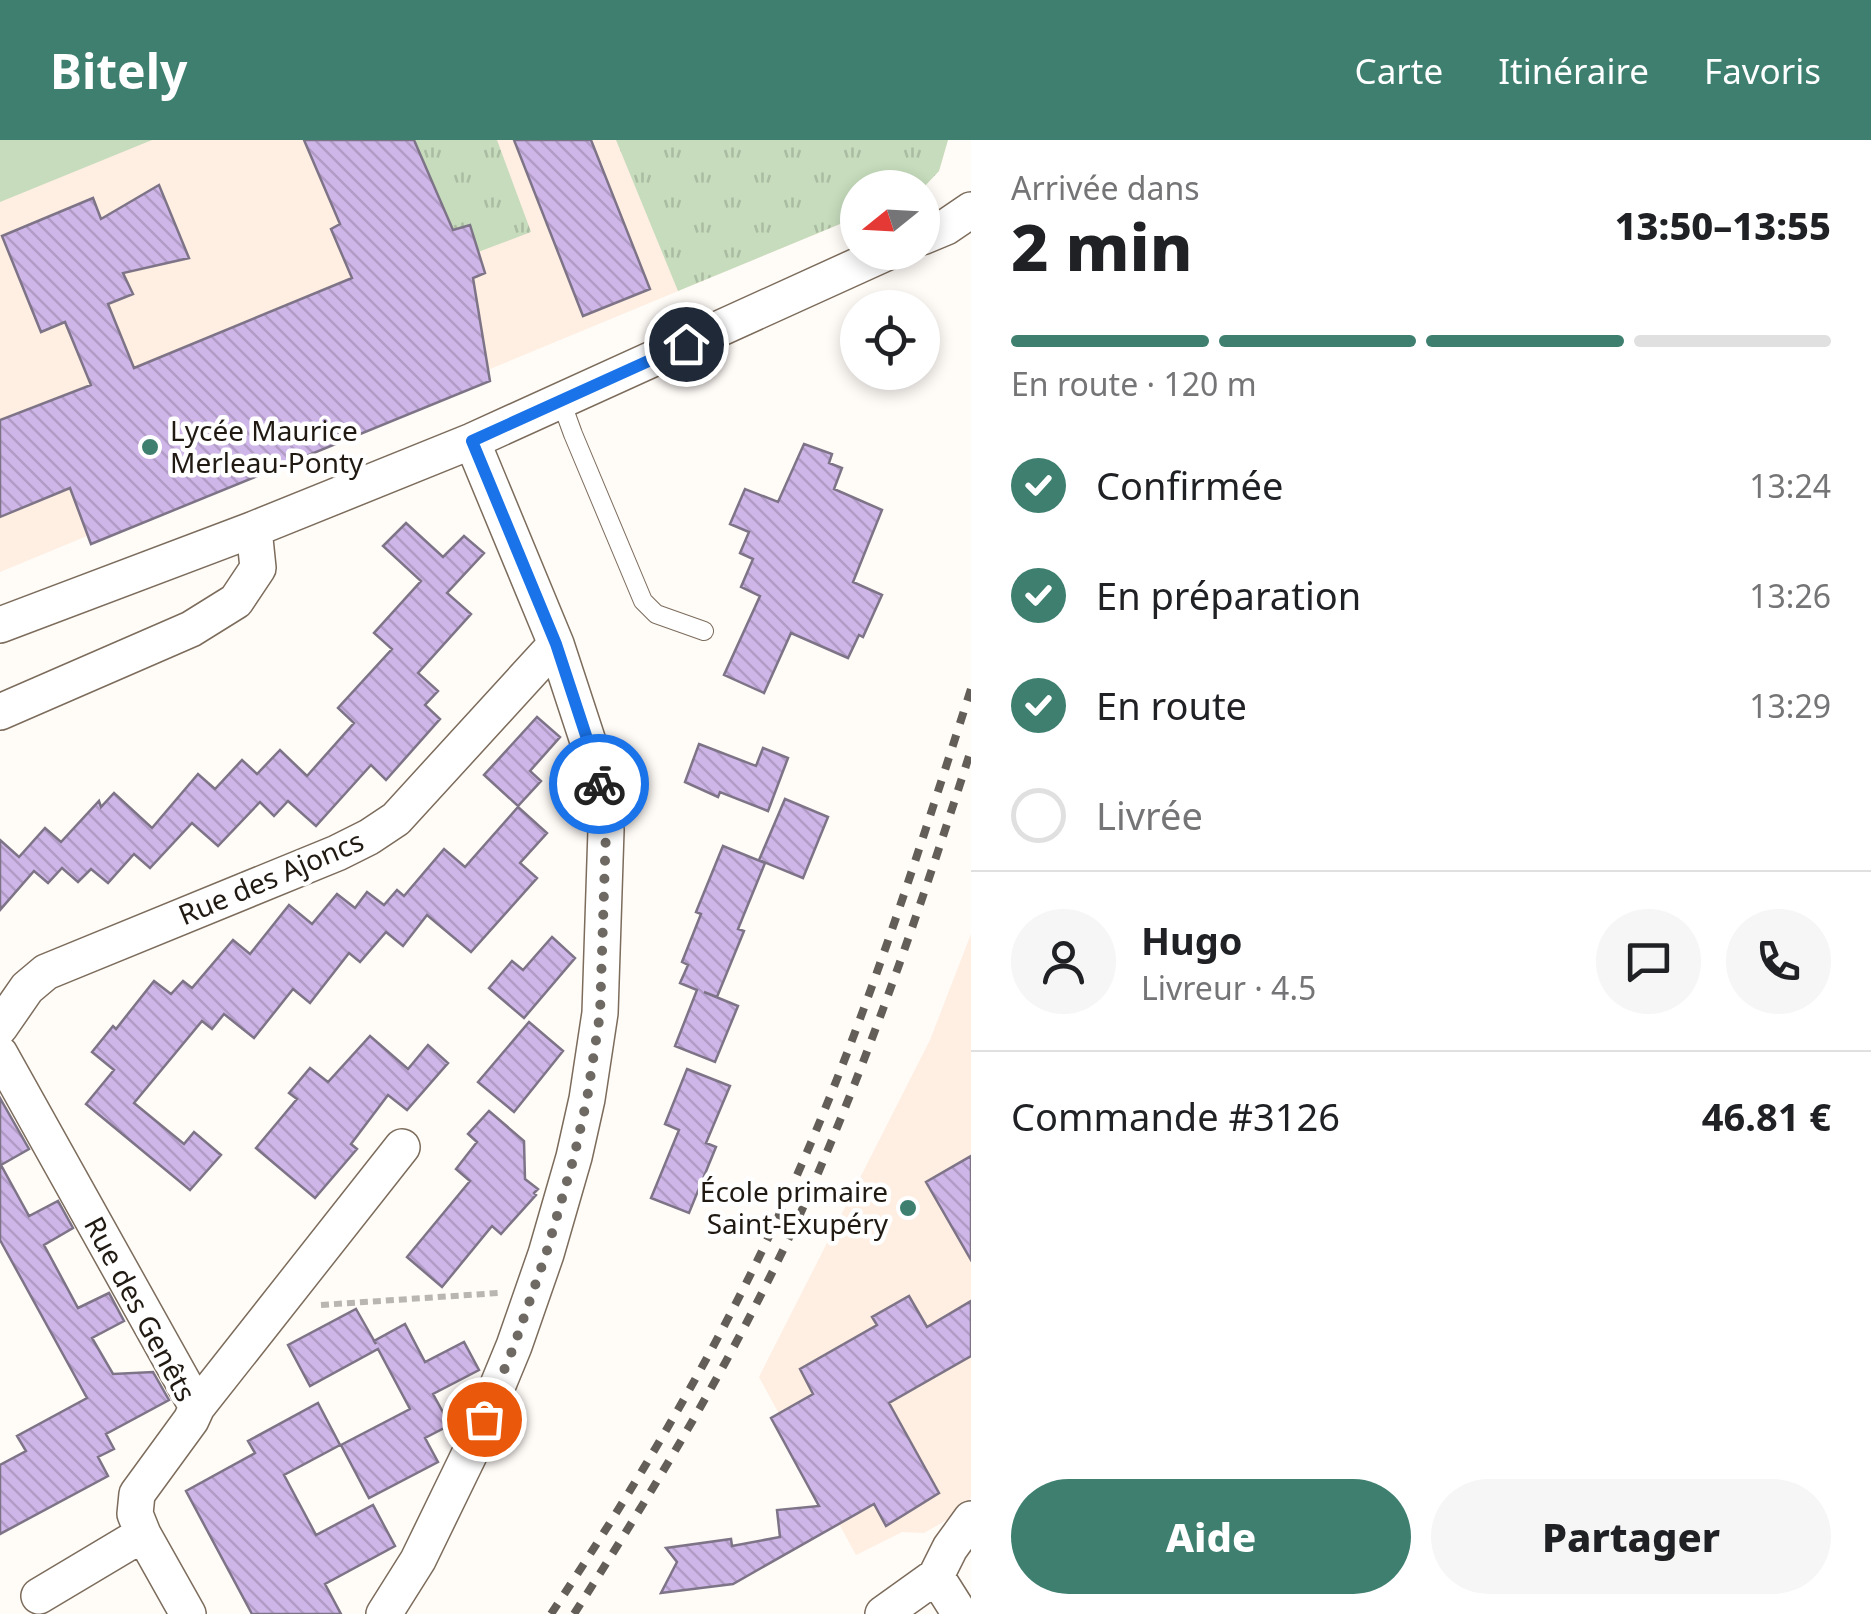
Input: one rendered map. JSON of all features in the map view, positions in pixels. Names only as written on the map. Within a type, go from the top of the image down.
[{"type":"street","points":[[940,229],[971,210]]},
{"type":"street","points":[[0,625],[472,441],[848,270]]},
{"type":"street","points":[[384,1614],[418,1560],[469,1456],[514,1346],[574,1157],[600,1014],[606,830],[597,769],[556,644],[472,441]]},
{"type":"street","points":[[0,712],[191,629],[236,601],[258,568],[254,529]]},
{"type":"street","name":"Rue des Ajoncs","points":[[0,1027],[27,988],[46,972],[337,853],[396,819],[556,644]]},
{"type":"street","name":"Rue des Genêts","points":[[0,1054],[197,1407],[137,1494],[135,1514],[188,1614]]},
{"type":"street","points":[[197,1407],[402,1146]]},
{"type":"street","points":[[883,1614],[955,1596],[950,1548],[971,1519]]},
{"type":"street","points":[[39,1596],[143,1534]]},
{"type":"lane","points":[[561,401],[643,601],[656,614],[704,631]]},
{"type":"path","points":[[275,1308],[534,1290]]},
{"type":"shaded area","name":"Lycée Maurice Merleau-Ponty","points":[[0,140],[948,140],[939,170],[840,170],[840,224],[0,572]]},
{"type":"shaded area","name":"École primaire Saint-Exupéry","points":[[971,934],[971,1498],[957,1514],[924,1533],[902,1532],[856,1555],[759,1377],[930,1040]]},
{"type":"green space","points":[[0,140],[152,140],[0,202]]},
{"type":"green space","points":[[414,140],[497,140],[531,232],[478,252],[470,226],[453,230]]},
{"type":"green space","points":[[616,140],[948,140],[939,170],[840,170],[840,224],[678,291]]},
{"type":"building","points":[[304,140],[414,140],[453,230],[470,225],[485,273],[473,278],[490,381],[91,544],[70,488],[0,517],[0,420],[91,385],[65,322],[41,332],[2,236],[93,198],[101,219],[159,185],[189,258],[123,273],[133,294],[108,304],[134,368],[352,278],[331,229],[340,224]]},
{"type":"building","points":[[514,140],[591,140],[650,289],[583,316]]},
{"type":"building","points":[[804,444],[832,454],[829,463],[842,468],[834,489],[882,510],[853,582],[882,595],[863,637],[859,635],[848,658],[791,633],[764,693],[724,675],[760,596],[741,587],[753,559],[740,553],[749,532],[730,524],[745,489],[778,502]]},
{"type":"building","points":[[406,523],[443,557],[464,536],[484,553],[447,593],[471,614],[418,673],[438,691],[425,705],[440,719],[386,780],[371,765],[316,826],[288,801],[274,816],[260,802],[218,846],[192,823],[150,868],[134,854],[108,883],[91,869],[78,882],[62,868],[48,883],[34,871],[0,910],[0,840],[19,857],[45,828],[61,842],[99,801],[101,807],[114,793],[152,828],[198,774],[215,789],[242,760],[257,774],[280,750],[307,776],[354,723],[338,708],[392,649],[374,633],[421,581],[383,546]]},
{"type":"building","points":[[537,717],[560,737],[530,771],[541,781],[518,806],[484,775]]},
{"type":"building","points":[[699,744],[756,766],[763,748],[788,758],[768,811],[720,792],[718,797],[685,782]]},
{"type":"building","points":[[785,799],[828,817],[803,878],[759,860]]},
{"type":"building","points":[[518,807],[547,833],[520,863],[537,878],[471,952],[427,915],[403,946],[386,932],[360,962],[349,953],[310,1003],[293,989],[254,1038],[224,1014],[212,1029],[202,1021],[134,1103],[184,1144],[194,1132],[221,1155],[190,1190],[86,1104],[114,1070],[92,1052],[154,981],[171,994],[183,981],[192,988],[233,940],[250,954],[289,905],[312,924],[337,894],[355,908],[367,892],[384,905],[397,890],[404,896],[444,849],[465,867]]},
{"type":"building","points":[[723,846],[765,863],[738,929],[744,931],[717,997],[704,992],[738,1006],[715,1062],[675,1046],[697,990],[680,983],[688,965],[682,962],[701,914],[696,912]]},
{"type":"building","points":[[552,937],[575,958],[524,1018],[489,988],[512,961],[523,970]]},
{"type":"building","points":[[529,1022],[563,1051],[514,1112],[478,1082]]},
{"type":"building","points":[[370,1036],[408,1069],[428,1045],[448,1063],[407,1110],[388,1095],[351,1144],[357,1149],[315,1198],[256,1148],[297,1099],[289,1093],[310,1068],[328,1082]]},
{"type":"building","points":[[687,1069],[730,1086],[706,1143],[716,1147],[689,1213],[651,1198],[679,1130],[665,1124]]},
{"type":"building","points":[[0,1098],[29,1149],[1,1165],[29,1216],[58,1201],[73,1228],[44,1245],[78,1308],[109,1293],[124,1321],[92,1338],[113,1374],[153,1372],[169,1400],[106,1434],[114,1449],[98,1457],[108,1476],[0,1534],[0,1465],[26,1451],[17,1436],[87,1398],[0,1240]]},
{"type":"building","points":[[489,1111],[524,1141],[525,1179],[538,1189],[501,1234],[492,1226],[442,1287],[407,1257],[470,1181],[456,1169],[477,1142],[468,1134]]},
{"type":"building","points":[[971,1156],[971,1260],[926,1182]]},
{"type":"building","points":[[909,1296],[927,1327],[971,1301],[971,1356],[889,1403],[939,1493],[886,1526],[874,1504],[733,1584],[661,1593],[677,1562],[666,1548],[731,1539],[732,1546],[780,1537],[777,1510],[819,1506],[771,1418],[813,1394],[800,1369],[877,1325],[872,1317]]},
{"type":"building","points":[[356,1309],[374,1341],[405,1324],[425,1362],[464,1342],[479,1370],[433,1394],[450,1425],[425,1438],[438,1462],[369,1498],[341,1445],[410,1409],[378,1349],[310,1386],[288,1345]]},
{"type":"building","points":[[318,1403],[340,1445],[284,1475],[316,1535],[373,1505],[395,1546],[325,1584],[341,1614],[252,1614],[186,1491],[255,1453],[248,1441]]},
{"type":"railway","points":[[551,1614],[676,1414],[784,1204],[862,1014],[971,689]]},
{"type":"railway","points":[[574,1614],[695,1417],[801,1212],[892,983],[971,750]]},
{"type":"way so far","points":[[484,1419],[546,1254],[587,1099],[600,1014],[606,830],[599,784]]},
{"type":"place","name":"Lycée Maurice Merleau-Ponty","points":[[150,447]]},
{"type":"place","name":"École primaire Saint-Exupéry","points":[[908,1208]]},
{"type":"route","points":[[599,784],[556,644],[472,441],[686,344]]}]
